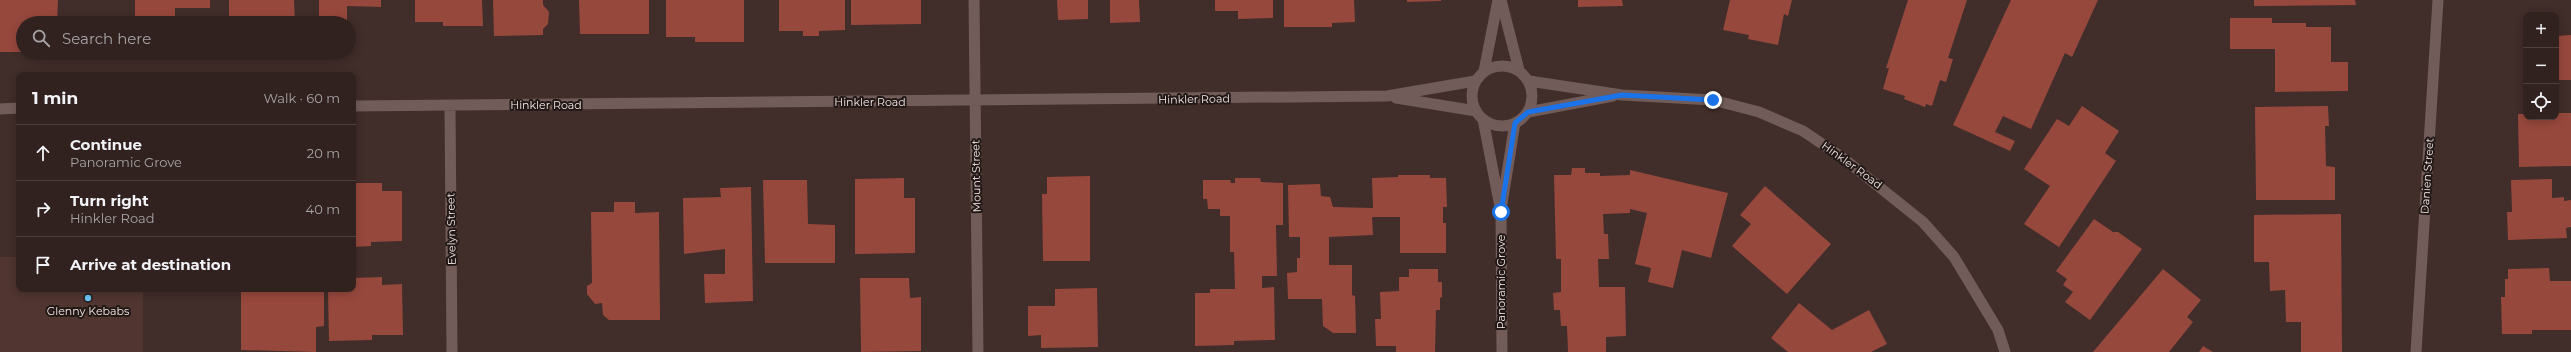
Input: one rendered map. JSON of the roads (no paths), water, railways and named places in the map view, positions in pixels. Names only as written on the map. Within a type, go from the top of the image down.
[{"type":"street","name":"Mount Street","points":[[974,0],[978,352]]},
{"type":"street","points":[[1500,0],[1518,70],[1529,81],[1533,96],[1528,112],[1515,123],[1499,126],[1483,119],[1476,111],[1472,96],[1475,81],[1484,71],[1497,66],[1518,70]]},
{"type":"street","points":[[1484,71],[1500,0]]},
{"type":"street","name":"Danien Street","points":[[2416,352],[2438,0]]},
{"type":"street","name":"Hinkler Road","points":[[356,106],[1387,96],[1475,81]]},
{"type":"street","name":"Hinkler Road","points":[[1529,81],[1622,95],[1713,100],[1751,110],[1803,131],[1843,158],[1923,222],[1954,257],[1998,330],[2005,352]]},
{"type":"street","name":"Hinkler Road","points":[[1528,112],[1622,95]]},
{"type":"street","name":"Hinkler Road","points":[[1387,96],[1476,111]]},
{"type":"street","name":"Evelyn Street","points":[[450,105],[452,352]]},
{"type":"street","points":[[0,108],[16,108]]},
{"type":"street","name":"Panoramic Grove","points":[[1483,119],[1501,212]]},
{"type":"street","name":"Panoramic Grove","points":[[1502,352],[1501,212],[1515,123]]},
{"type":"place","name":"Glenny Kebabs","points":[[88,298]]}]
